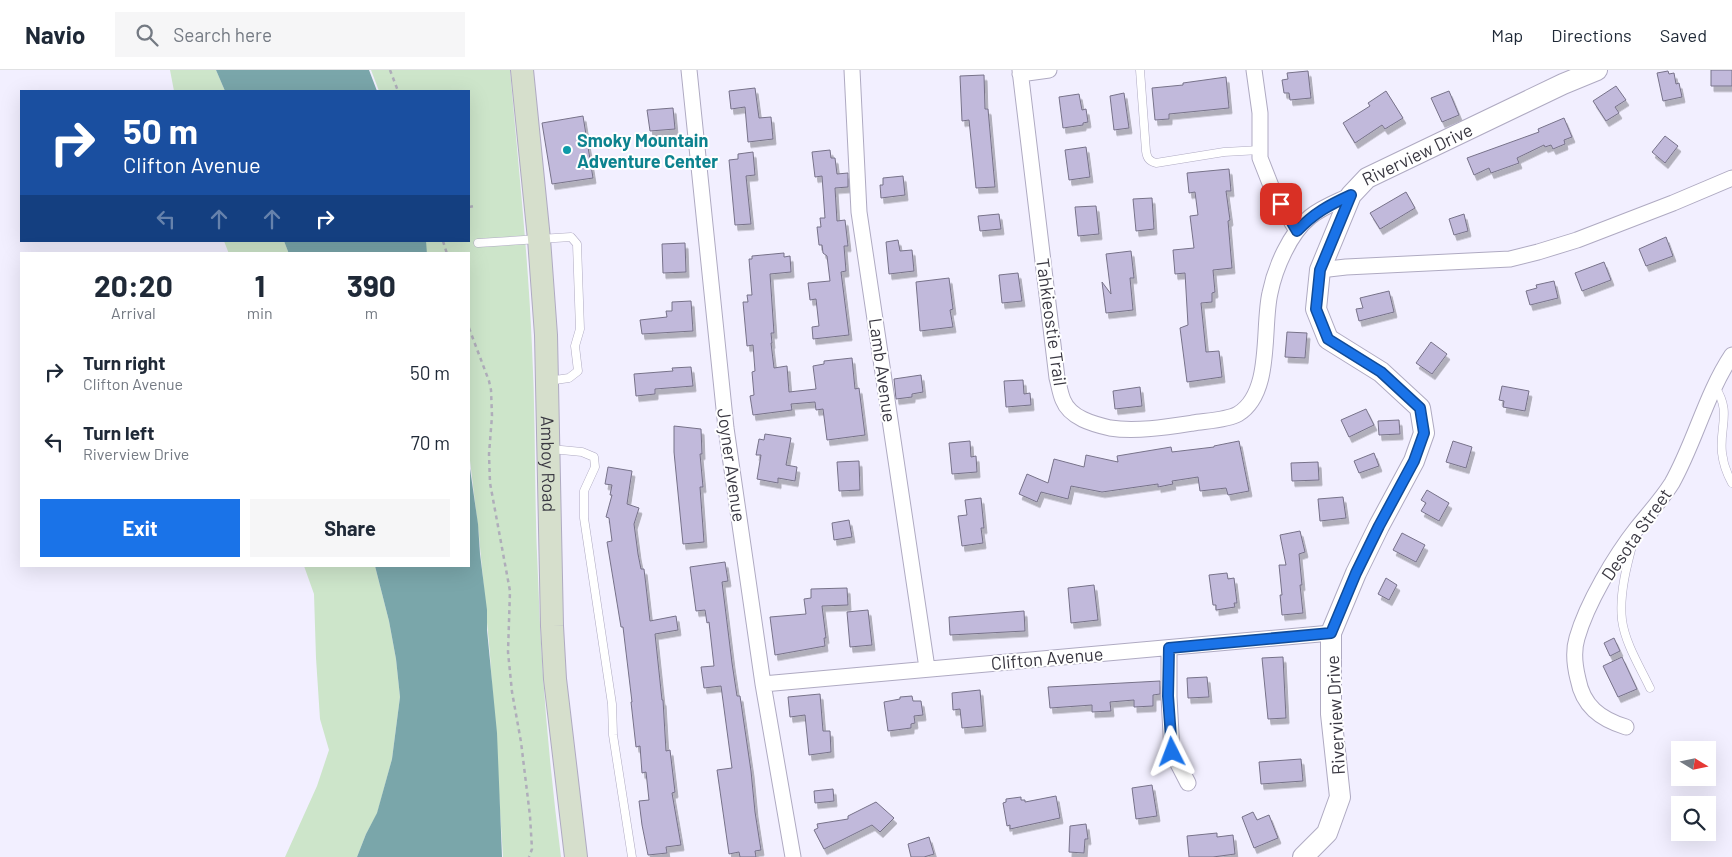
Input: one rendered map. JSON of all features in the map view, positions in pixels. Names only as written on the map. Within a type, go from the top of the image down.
[{"type":"main road","name":"Amboy Road","points":[[522,70],[539,239],[548,382],[552,626],[555,679],[576,857]]},
{"type":"street","name":"Joyner Avenue","points":[[689,70],[726,428],[763,684],[793,857]]},
{"type":"street","name":"Lamb Avenue","points":[[852,70],[859,212],[927,668]]},
{"type":"street","points":[[1020,72],[1049,70]]},
{"type":"street","points":[[1254,70],[1260,113],[1260,158],[1273,191],[1297,231]]},
{"type":"street","name":"Riverview Drive","points":[[1303,857],[1327,833],[1340,797],[1331,714],[1331,633],[1356,573],[1414,461],[1424,433],[1420,408],[1414,402],[1381,372],[1328,339],[1316,309],[1320,270],[1351,195],[1367,178],[1565,77],[1597,70]]},
{"type":"street","name":"Tahkieostie Trail","points":[[1020,72],[1057,378],[1063,402],[1075,415],[1092,424],[1121,430],[1172,427],[1237,414],[1250,403],[1259,386],[1263,368],[1270,294],[1278,264],[1297,231],[1309,217],[1326,206],[1351,195]]},
{"type":"street","points":[[1320,270],[1519,257],[1586,236],[1732,178]]},
{"type":"street","name":"Desota Street","points":[[1626,727],[1610,722],[1596,714],[1580,691],[1575,666],[1577,639],[1591,603],[1605,576],[1671,484],[1688,451],[1704,409],[1732,355]]},
{"type":"street","name":"Clifton Avenue","points":[[763,684],[1331,633]]},
{"type":"street","points":[[1169,648],[1168,696],[1172,752],[1188,783]]},
{"type":"lane","points":[[1140,70],[1146,151],[1147,157],[1151,162],[1224,152],[1260,150]]},
{"type":"lane","points":[[478,243],[571,237],[577,244],[580,329],[575,346],[578,371],[569,378],[548,382]]},
{"type":"lane","points":[[1715,387],[1722,397],[1725,416],[1722,452],[1732,483]]},
{"type":"lane","points":[[549,449],[582,452],[594,457],[595,467],[584,491],[584,518],[612,704],[613,735],[632,857]]},
{"type":"lane","points":[[1638,528],[1628,562],[1622,620],[1627,639],[1650,688]]},
{"type":"path","points":[[390,70],[398,90]]},
{"type":"path","points":[[470,207],[475,206]]},
{"type":"path","points":[[470,331],[491,390],[490,483],[510,591],[508,652],[530,816],[532,849],[529,857]]},
{"type":"shaded area","points":[[170,70],[216,70],[225,90],[174,90]]},
{"type":"shaded area","points":[[216,70],[369,70],[377,90],[225,90]]},
{"type":"shaded area","points":[[371,70],[510,70],[530,312],[539,612],[543,682],[561,857],[503,857],[490,655],[470,460],[470,252],[427,252],[424,242],[470,242],[470,90],[379,90]]},
{"type":"shaded area","points":[[224,242],[284,242],[288,252],[228,252]]},
{"type":"shaded area","points":[[284,242],[426,242],[427,252],[288,252]]},
{"type":"shaded area","points":[[470,469],[487,610],[487,630],[497,733],[502,857],[357,857],[377,813],[392,759],[400,697],[389,621],[375,567],[470,567]]},
{"type":"shaded area","points":[[304,567],[375,567],[389,621],[396,659],[400,697],[392,759],[377,814],[366,834],[357,857],[285,857],[317,786],[329,750],[320,719],[314,594]]},
{"type":"building","points":[[1711,70],[1732,70],[1732,86],[1711,86]]},
{"type":"building","points":[[1308,71],[1311,98],[1290,100],[1289,93],[1284,93],[1282,80],[1288,79],[1287,73]]},
{"type":"building","points":[[1668,71],[1669,74],[1674,73],[1676,84],[1679,83],[1682,97],[1663,101],[1657,73]]},
{"type":"building","points":[[984,75],[985,109],[988,109],[995,187],[976,188],[969,120],[962,121],[960,76]]},
{"type":"building","points":[[1226,77],[1229,108],[1169,114],[1169,119],[1155,120],[1152,88],[1183,85],[1183,83]]},
{"type":"building","points":[[1616,86],[1626,100],[1615,107],[1619,113],[1606,121],[1593,101]]},
{"type":"building","points":[[755,88],[759,118],[771,117],[773,139],[748,142],[745,107],[731,109],[729,91]]},
{"type":"building","points":[[1386,91],[1403,118],[1385,129],[1382,125],[1355,143],[1343,123],[1370,106],[1368,103]]},
{"type":"building","points":[[1449,91],[1459,115],[1442,122],[1431,98]]},
{"type":"building","points":[[1124,93],[1129,128],[1114,130],[1110,96]]},
{"type":"building","points":[[1079,94],[1082,110],[1086,109],[1088,122],[1083,123],[1083,125],[1063,128],[1059,97]]},
{"type":"building","points":[[673,108],[675,129],[650,131],[647,110]]},
{"type":"building","name":"Smoky Mountain Adventure Center","points":[[583,116],[593,178],[552,184],[542,123]]},
{"type":"building","points":[[1564,118],[1572,137],[1564,140],[1565,144],[1553,149],[1551,145],[1545,147],[1544,145],[1517,158],[1519,163],[1491,173],[1489,168],[1474,175],[1467,158],[1539,132],[1538,129]]},
{"type":"building","points":[[1665,136],[1678,146],[1665,163],[1652,152]]},
{"type":"building","points":[[1086,147],[1090,177],[1069,180],[1065,150]]},
{"type":"building","points":[[830,150],[831,158],[835,158],[837,174],[848,173],[848,187],[835,188],[837,221],[845,220],[848,246],[844,246],[846,271],[841,272],[849,335],[813,339],[812,327],[819,326],[816,299],[810,300],[808,283],[830,281],[827,256],[823,253],[822,245],[819,245],[817,227],[821,227],[820,218],[825,218],[822,176],[815,177],[812,152]]},
{"type":"building","points":[[753,152],[755,175],[746,176],[751,224],[735,225],[729,160],[738,159],[738,154]]},
{"type":"building","points":[[1229,169],[1231,191],[1226,191],[1230,220],[1228,221],[1232,268],[1213,270],[1215,292],[1212,293],[1212,302],[1201,303],[1206,352],[1219,351],[1222,377],[1187,382],[1180,328],[1188,325],[1185,273],[1175,274],[1173,250],[1194,248],[1190,216],[1198,215],[1195,192],[1189,193],[1187,173]]},
{"type":"building","points":[[903,176],[905,195],[881,198],[880,185],[883,185],[883,178]]},
{"type":"building","points":[[1406,192],[1415,208],[1380,229],[1370,213]]},
{"type":"building","points":[[1152,198],[1154,229],[1136,231],[1133,199]]},
{"type":"building","points":[[1096,206],[1099,234],[1078,236],[1075,207]]},
{"type":"building","points":[[999,214],[1001,229],[980,231],[978,216]]},
{"type":"building","points":[[1464,214],[1468,231],[1454,235],[1449,219]]},
{"type":"building","points":[[1666,237],[1673,256],[1646,266],[1639,249]]},
{"type":"building","points":[[898,240],[900,251],[912,250],[914,271],[889,274],[886,242]]},
{"type":"building","points":[[685,243],[686,272],[663,273],[662,244]]},
{"type":"building","points":[[1131,251],[1134,278],[1130,278],[1133,310],[1106,313],[1102,282],[1111,294],[1106,254]]},
{"type":"building","points":[[784,253],[784,257],[790,256],[791,272],[770,274],[774,333],[771,333],[771,343],[774,368],[787,366],[789,392],[816,389],[813,366],[824,364],[824,361],[852,358],[855,389],[859,388],[865,435],[827,440],[823,409],[816,410],[815,402],[791,404],[792,410],[753,415],[750,396],[754,395],[752,372],[755,371],[753,345],[747,346],[743,302],[748,302],[747,295],[752,295],[749,259],[752,259],[752,256]]},
{"type":"building","points":[[1604,262],[1611,280],[1582,291],[1575,273]]},
{"type":"building","points":[[1018,273],[1022,301],[1002,303],[999,275]]},
{"type":"building","points":[[949,278],[953,309],[950,310],[953,327],[920,331],[916,282]]},
{"type":"building","points":[[1554,281],[1558,298],[1530,305],[1526,291],[1537,288],[1536,285]]},
{"type":"building","points":[[1389,291],[1394,312],[1359,321],[1356,309],[1363,308],[1360,298]]},
{"type":"building","points":[[691,301],[693,331],[642,334],[640,320],[667,317],[666,311],[672,311],[672,302]]},
{"type":"building","points":[[1287,332],[1307,333],[1305,358],[1285,357]]},
{"type":"building","points":[[1431,342],[1447,354],[1432,374],[1416,363]]},
{"type":"building","points":[[691,367],[693,386],[655,389],[655,394],[636,396],[634,374],[673,371],[672,368]]},
{"type":"building","points":[[921,375],[923,392],[912,394],[912,397],[896,399],[894,379]]},
{"type":"building","points":[[1023,380],[1024,394],[1030,393],[1031,405],[1006,407],[1004,381]]},
{"type":"building","points":[[1502,386],[1529,391],[1525,411],[1503,407],[1504,401],[1499,400]]},
{"type":"building","points":[[1140,387],[1142,406],[1115,409],[1113,391]]},
{"type":"building","points":[[1366,409],[1374,425],[1349,437],[1341,420]]},
{"type":"building","points":[[1399,420],[1400,434],[1379,435],[1378,421]]},
{"type":"building","points":[[674,426],[701,429],[702,454],[700,454],[703,487],[700,487],[704,542],[683,544],[674,452]]},
{"type":"building","points":[[765,434],[791,438],[786,465],[797,467],[795,481],[778,478],[778,483],[757,479],[761,455],[756,455],[759,439],[764,440]]},
{"type":"building","points":[[970,441],[971,457],[976,456],[977,472],[952,474],[949,443]]},
{"type":"building","points":[[1239,441],[1249,491],[1228,495],[1226,488],[1200,491],[1198,477],[1172,481],[1173,484],[1158,487],[1158,484],[1102,492],[1071,486],[1068,499],[1041,492],[1037,502],[1019,494],[1027,474],[1048,483],[1054,459],[1084,467],[1086,455],[1118,462],[1117,456],[1171,447],[1172,452],[1214,447]]},
{"type":"building","points":[[1453,441],[1472,447],[1466,468],[1446,462]]},
{"type":"building","points":[[1374,453],[1379,466],[1359,473],[1354,461]]},
{"type":"building","points":[[859,461],[860,490],[839,491],[837,462]]},
{"type":"building","points":[[1318,462],[1319,480],[1292,481],[1291,463]]},
{"type":"building","points":[[608,467],[632,471],[627,504],[639,508],[634,524],[641,569],[644,569],[650,621],[676,616],[678,630],[655,634],[663,700],[666,751],[670,750],[675,792],[672,793],[681,845],[666,847],[667,853],[648,855],[642,825],[639,801],[649,800],[646,772],[642,773],[640,746],[636,747],[623,627],[621,627],[607,542],[612,541],[609,518],[606,517],[612,495],[610,495],[612,485],[605,484]]},
{"type":"building","points":[[1427,490],[1449,503],[1439,521],[1421,511],[1426,503],[1421,500]]},
{"type":"building","points":[[1343,497],[1346,518],[1320,521],[1318,499]]},
{"type":"building","points":[[981,498],[984,528],[981,528],[983,543],[962,546],[958,516],[967,515],[965,500]]},
{"type":"building","points":[[849,520],[852,537],[834,540],[832,523]]},
{"type":"building","points":[[1300,531],[1305,552],[1299,554],[1303,613],[1282,615],[1279,565],[1286,565],[1280,535]]},
{"type":"building","points":[[1402,533],[1425,545],[1416,562],[1393,550]]},
{"type":"building","points":[[725,562],[728,581],[722,582],[732,663],[737,696],[740,696],[761,850],[755,851],[756,857],[740,857],[739,852],[729,854],[717,770],[732,768],[721,686],[704,688],[701,667],[714,666],[709,622],[707,623],[705,610],[696,611],[690,567]]},
{"type":"building","points":[[1227,573],[1228,579],[1234,578],[1237,603],[1234,603],[1235,607],[1216,610],[1216,605],[1213,605],[1209,575]]},
{"type":"building","points":[[1386,578],[1397,585],[1389,600],[1378,594]]},
{"type":"building","points":[[1094,585],[1098,620],[1071,623],[1068,588]]},
{"type":"building","points":[[847,588],[848,605],[822,606],[826,638],[824,638],[825,646],[775,655],[770,617],[806,614],[804,599],[811,598],[811,589]]},
{"type":"building","points":[[868,610],[872,645],[850,647],[847,612]]},
{"type":"building","points":[[1024,611],[1025,631],[950,635],[949,617]]},
{"type":"building","points":[[1614,638],[1620,651],[1610,656],[1604,643]]},
{"type":"building","points":[[1283,657],[1286,718],[1268,719],[1262,658]]},
{"type":"building","points":[[1622,657],[1637,689],[1618,697],[1603,666]]},
{"type":"building","points":[[1207,677],[1209,697],[1188,698],[1187,678]]},
{"type":"building","points":[[1160,681],[1160,694],[1153,695],[1153,706],[1134,707],[1134,700],[1110,702],[1111,711],[1092,712],[1092,705],[1050,708],[1048,687]]},
{"type":"building","points":[[980,690],[983,726],[962,728],[960,709],[953,710],[952,693]]},
{"type":"building","points":[[820,694],[823,731],[830,731],[831,752],[809,755],[805,715],[790,717],[788,697]]},
{"type":"building","points":[[912,696],[913,701],[921,701],[923,715],[914,716],[915,723],[911,724],[911,728],[888,731],[884,702],[900,699],[900,697]]},
{"type":"building","points":[[1301,759],[1303,781],[1261,784],[1259,762]]},
{"type":"building","points":[[1152,785],[1157,816],[1136,819],[1132,788]]},
{"type":"building","points":[[833,789],[834,801],[815,803],[814,791]]},
{"type":"building","points":[[1056,796],[1060,818],[1010,829],[1010,825],[1007,826],[1003,803],[1006,802],[1006,799],[1021,797],[1021,800],[1025,800],[1025,802]]},
{"type":"building","points":[[876,802],[894,818],[880,832],[872,825],[824,849],[814,830],[818,828],[817,824],[848,819],[848,816]]},
{"type":"building","points":[[1253,812],[1257,820],[1269,815],[1278,838],[1254,848],[1242,817]]},
{"type":"building","points":[[1086,824],[1088,839],[1085,839],[1084,853],[1069,852],[1070,826]]},
{"type":"building","points":[[1217,833],[1217,837],[1233,835],[1235,854],[1213,857],[1189,857],[1187,836]]},
{"type":"building","points":[[929,837],[934,854],[924,857],[911,857],[908,844]]},
{"type":"place","name":"Smoky Mountain Adventure Center","points":[[567,150]]},
{"type":"route","points":[[1172,752],[1168,696],[1169,648],[1331,633],[1356,573],[1414,461],[1424,433],[1420,408],[1381,372],[1328,339],[1316,309],[1320,270],[1351,195],[1326,206],[1309,217],[1297,231],[1281,204]]}]
